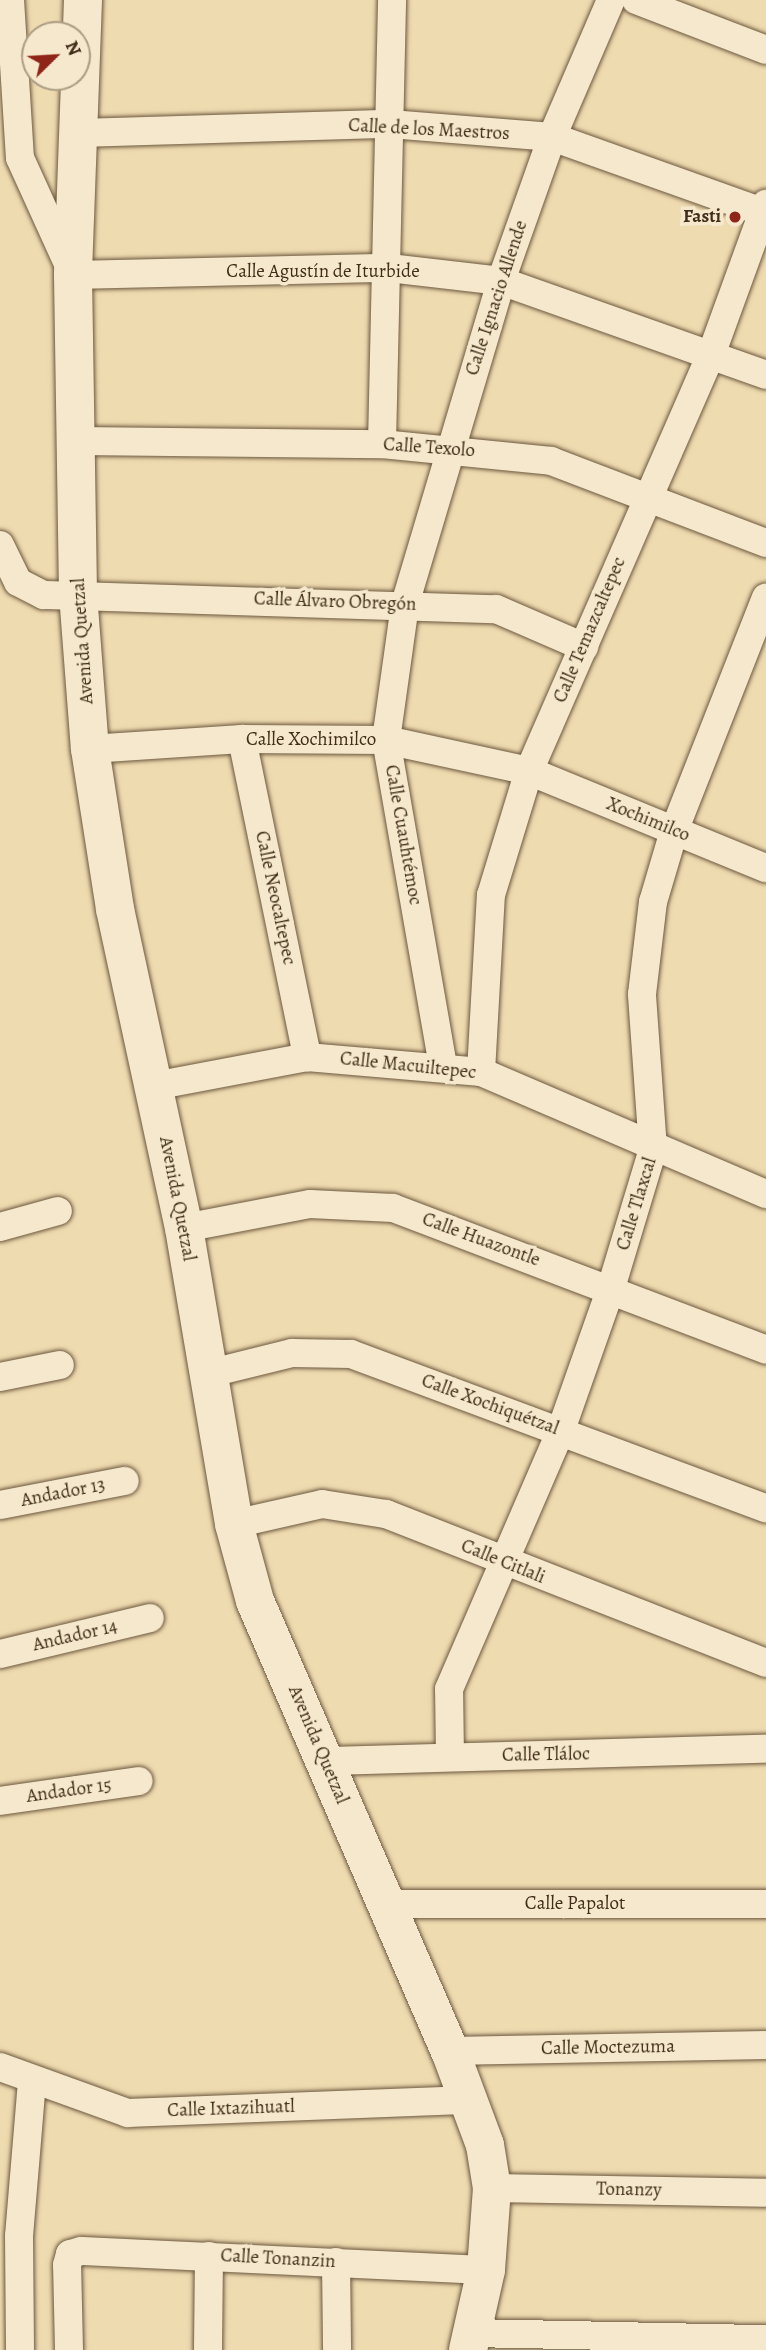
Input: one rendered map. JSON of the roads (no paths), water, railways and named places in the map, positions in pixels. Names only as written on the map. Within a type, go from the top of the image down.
[{"type":"street","points":[[10,0],[7,111],[20,158],[73,275]]},
{"type":"street","name":"Avenida Quetzal","points":[[83,0],[73,275],[78,594],[90,749],[115,909],[184,1228],[234,1524],[255,1601],[450,2051],[485,2145],[492,2188],[486,2270],[469,2342]]},
{"type":"street","points":[[382,444],[389,268],[392,0]]},
{"type":"street","name":"Calle Ignacio Allende","points":[[405,604],[501,281],[552,137],[611,0]]},
{"type":"street","points":[[636,0],[766,50]]},
{"type":"street","name":"Calle de los Maestros","points":[[79,133],[390,124],[552,137],[765,209]]},
{"type":"street","name":"Calle Temazcaltepec","points":[[481,1072],[491,895],[529,771],[711,355],[765,209]]},
{"type":"street","name":"Calle Agustín de Iturbide","points":[[73,275],[389,268],[501,281],[766,375]]},
{"type":"street","name":"Calle Texolo","points":[[77,441],[382,444],[450,447],[551,461],[766,543]]},
{"type":"street","name":"Calle Álvaro Obregón","points":[[0,545],[18,582],[44,595],[405,604],[496,609],[584,647]]},
{"type":"street","name":"Calle Tlaxcal","points":[[450,1757],[449,1689],[507,1563],[561,1430],[611,1288],[653,1149],[642,994],[653,902],[674,831],[766,598]]},
{"type":"street","name":"Calle Cuauhtémoc","points":[[405,604],[386,740],[443,1066]]},
{"type":"street","name":"Calle Xochimilco","points":[[90,749],[242,739],[386,740],[529,771]]},
{"type":"street","name":"Calle Neocaltepec","points":[[242,739],[307,1057]]},
{"type":"street","name":"Xochimilco","points":[[529,771],[766,868]]},
{"type":"street","name":"Calle Macuiltepec","points":[[154,1086],[307,1057],[443,1066],[481,1072],[653,1149],[766,1194]]},
{"type":"street","name":"Calle Huazontle","points":[[184,1228],[310,1204],[393,1208],[611,1288],[766,1350]]},
{"type":"street","points":[[0,1227],[58,1211]]},
{"type":"street","name":"Calle Xochiquétzal","points":[[207,1374],[292,1353],[351,1354],[766,1508]]},
{"type":"street","points":[[0,1377],[60,1365]]},
{"type":"street","name":"Andador 13","points":[[0,1505],[125,1481]]},
{"type":"street","name":"Calle Citlali","points":[[234,1524],[322,1504],[386,1514],[766,1663]]},
{"type":"street","name":"Andador 14","points":[[0,1654],[150,1618]]},
{"type":"street","name":"Calle Tláloc","points":[[326,1761],[766,1749]]},
{"type":"street","name":"Andador 15","points":[[0,1801],[139,1781]]},
{"type":"street","name":"Calle Papalot","points":[[385,1904],[766,1904]]},
{"type":"street","name":"Calle Moctezuma","points":[[450,2051],[766,2045]]},
{"type":"street","name":"Calle Ixtazihuatl","points":[[0,2067],[128,2113],[469,2100]]},
{"type":"street","points":[[20,2350],[19,2236],[32,2080]]},
{"type":"street","name":"Tonanzy","points":[[492,2188],[766,2193]]},
{"type":"street","name":"Calle Tonanzin","points":[[69,2350],[70,2254],[81,2251],[486,2270]]},
{"type":"street","points":[[208,2350],[209,2256]]},
{"type":"street","points":[[336,2262],[337,2350]]},
{"type":"street","points":[[469,2342],[766,2339]]},
{"type":"place","name":"Fasti","points":[[735,217]]}]
